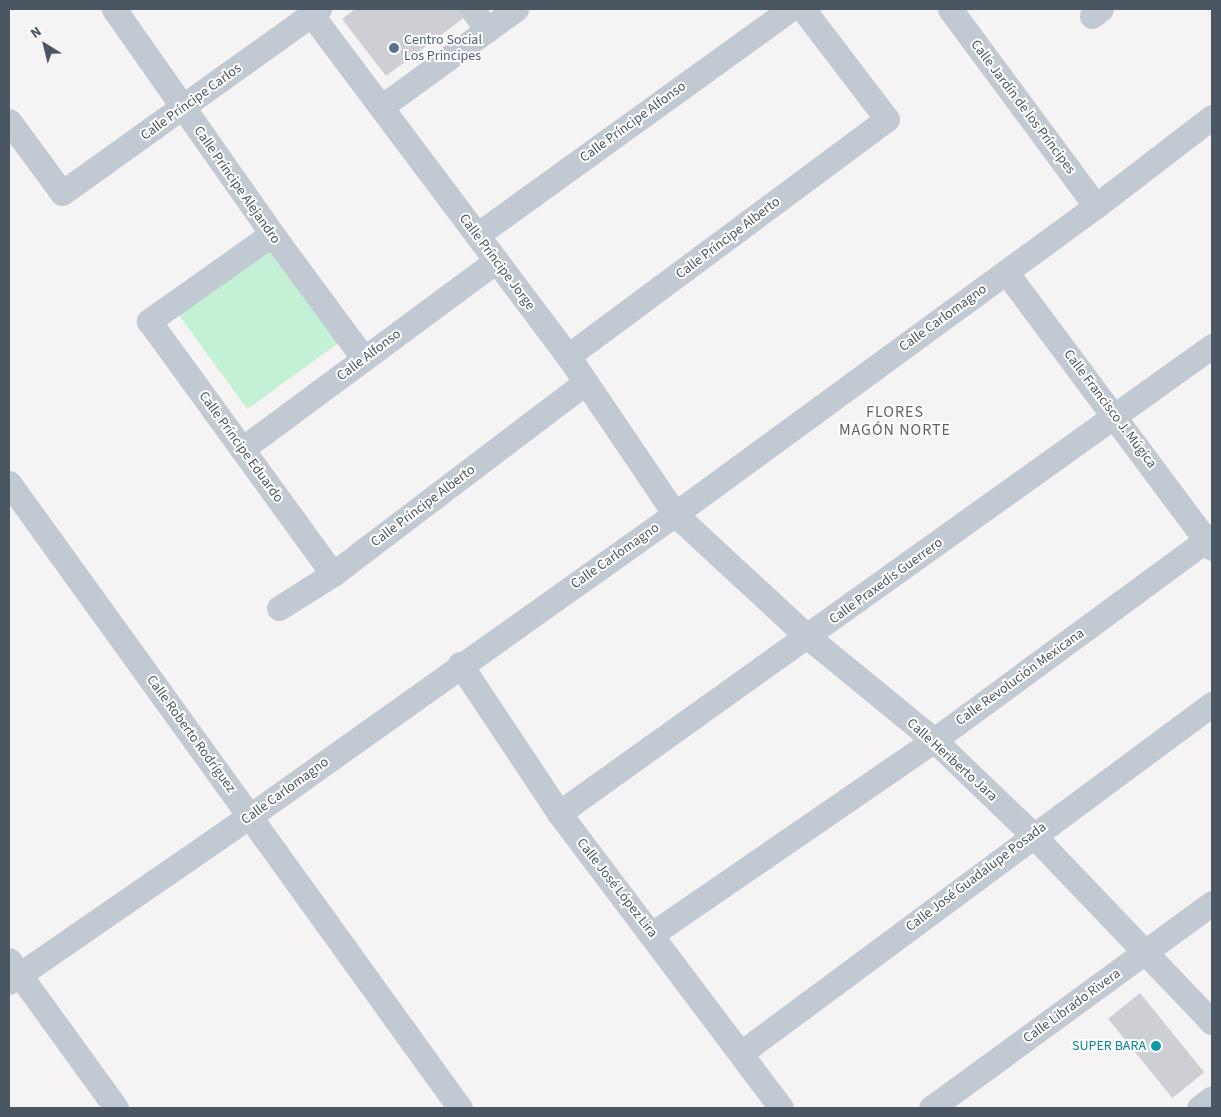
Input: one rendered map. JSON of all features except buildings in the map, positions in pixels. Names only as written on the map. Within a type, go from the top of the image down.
[{"type":"street","name":"Calle Príncipe Alejandro","points":[[114,9],[272,234],[364,359]]},
{"type":"street","points":[[472,9],[487,30]]},
{"type":"street","points":[[381,107],[516,9]]},
{"type":"street","name":"Calle Príncipe Alfonso","points":[[477,234],[790,9]]},
{"type":"street","name":"Calle Príncipe Alberto","points":[[568,356],[887,119],[803,9]]},
{"type":"street","name":"Calle Jardín de los Príncipes","points":[[950,9],[1096,206]]},
{"type":"street","name":"Calle Príncipe Carlos","points":[[9,121],[62,193],[183,109],[315,12]]},
{"type":"street","name":"Calle Príncipe Jorge","points":[[315,12],[381,107],[568,356],[675,514]]},
{"type":"street","name":"Calle Carlomagno","points":[[12,973],[250,816],[460,664],[675,514],[1096,206],[1212,117]]},
{"type":"street","name":"Calle Príncipe Eduardo","points":[[272,234],[149,320],[333,574]]},
{"type":"street","name":"Calle Alfonso","points":[[242,449],[496,261]]},
{"type":"street","name":"Calle Francisco J. Múgica","points":[[1006,272],[1210,542]]},
{"type":"street","name":"Calle Praxedis Guerrero","points":[[559,813],[808,637],[1212,346]]},
{"type":"street","name":"Calle Príncipe Alberto","points":[[279,608],[333,574],[585,383]]},
{"type":"street","name":"Calle Roberto Rodríguez","points":[[9,483],[460,1108]]},
{"type":"street","name":"Calle Heriberto Jara","points":[[675,514],[808,637],[934,740],[1033,835],[1212,1022]]},
{"type":"street","name":"Calle Revolución Mexicana","points":[[652,934],[934,740],[1210,542]]},
{"type":"street","name":"Calle José López Lira","points":[[460,664],[559,813],[652,934],[781,1108]]},
{"type":"street","name":"Calle José Guadalupe Posada","points":[[741,1053],[1212,704]]},
{"type":"street","name":"Calle Librado Rivera","points":[[931,1108],[1212,903]]},
{"type":"street","points":[[12,973],[116,1108]]},
{"type":"street","points":[[1199,1108],[1212,1098]]},
{"type":"green space","points":[[271,241],[343,340],[247,409],[176,310]]},
{"type":"place","name":"Centro Social Los Principes","points":[[394,48]]},
{"type":"place","name":"SUPER BARA","points":[[1156,1046]]},
{"type":"district","name":"FLORES MAGÓN NORTE","points":[[895,421]]}]
